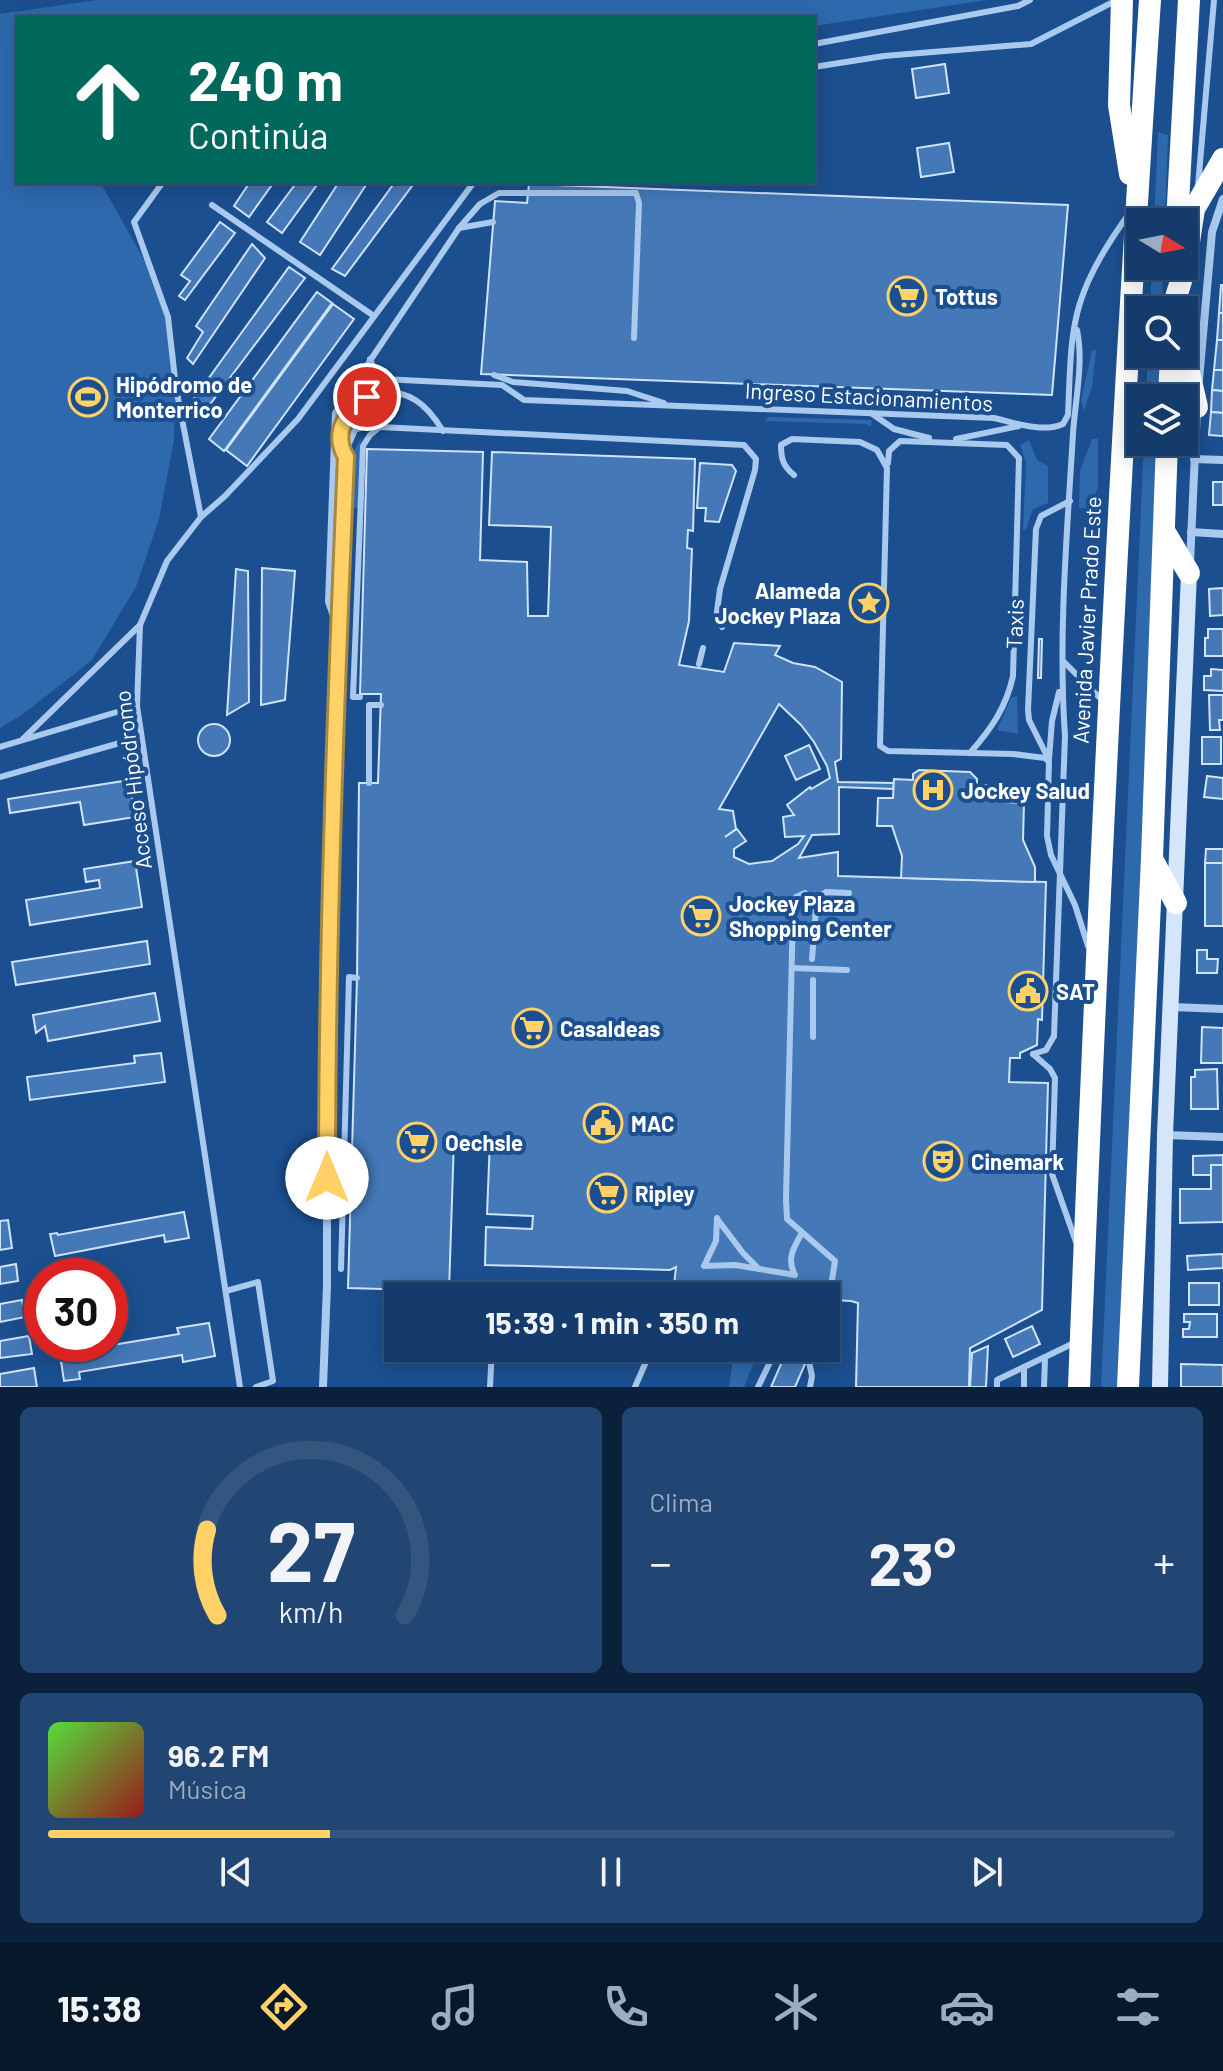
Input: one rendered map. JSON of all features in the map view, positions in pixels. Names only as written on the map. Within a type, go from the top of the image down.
[{"type":"highway","points":[[1120,0],[1119,105],[1136,203]]},
{"type":"highway","name":"Avenida Javier Prado Este","points":[[1079,1387],[1108,706],[1150,0]]},
{"type":"highway","points":[[1186,208],[1189,0]]},
{"type":"highway","points":[[1191,208],[1223,159]]},
{"type":"highway","points":[[1130,1377],[1167,456]]},
{"type":"highway","points":[[1164,531],[1189,573]]},
{"type":"highway","points":[[1152,858],[1176,903]]},
{"type":"main road","points":[[1160,1387],[1165,1135],[1189,573]]},
{"type":"street","points":[[1198,394],[1209,255],[1212,232],[1223,199]]},
{"type":"street","points":[[1189,573],[1194,456]]},
{"type":"street","points":[[1194,459],[1223,460]]},
{"type":"street","points":[[1191,532],[1223,534]]},
{"type":"street","points":[[323,1387],[327,1268],[327,1027],[337,627]]},
{"type":"street","points":[[1172,1007],[1223,1009]]},
{"type":"street","points":[[1165,1135],[1223,1137]]},
{"type":"lane","points":[[816,44],[1018,6],[1030,0]]},
{"type":"lane","points":[[816,67],[884,56],[1031,44],[1120,0]]},
{"type":"lane","points":[[1188,208],[1203,149],[1214,0]]},
{"type":"lane","points":[[162,184],[134,222],[168,317],[176,388],[201,517]]},
{"type":"lane","name":"Acceso Hipódromo","points":[[240,1387],[141,737],[137,706],[140,625],[167,561],[201,517],[298,419],[473,184]]},
{"type":"lane","points":[[337,627],[328,602],[335,413],[459,228],[480,204],[499,193],[636,193],[639,203],[634,338]]},
{"type":"lane","points":[[1095,966],[1075,905],[1051,855],[1047,836],[1049,762],[1052,721],[1063,661],[1081,346],[1076,324],[1081,300],[1092,273],[1136,203]]},
{"type":"lane","points":[[212,205],[374,316]]},
{"type":"lane","points":[[459,228],[493,222]]},
{"type":"lane","name":"Ingreso Estacionamientos","points":[[371,357],[374,369],[383,379],[502,385],[524,400],[994,418],[1023,425],[1056,427],[1063,424],[1068,415],[1076,324]]},
{"type":"lane","points":[[364,368],[367,386],[375,393]]},
{"type":"lane","points":[[494,375],[513,382],[627,391],[671,405]]},
{"type":"lane","points":[[346,457],[340,449],[342,422],[355,405],[375,393],[391,391],[415,399],[430,410],[443,431]]},
{"type":"lane","points":[[871,413],[894,429],[944,442],[1023,425]]},
{"type":"lane","points":[[337,627],[346,457],[349,437],[363,427],[744,445],[756,459],[755,470],[720,589],[716,619],[722,627]]},
{"type":"lane","points":[[360,697],[353,697],[363,446],[380,427]]},
{"type":"lane","points":[[794,475],[786,469],[781,456],[781,445],[792,439],[871,445],[887,468]]},
{"type":"lane","points":[[970,753],[992,728],[1008,699],[1013,676],[1019,458],[1007,445],[900,441],[889,451],[887,468],[878,741],[881,748],[888,751],[1041,756],[1049,762]]},
{"type":"lane","name":"Taxis","points":[[1049,762],[1029,720],[1028,710],[1036,529],[1041,516],[1070,501]]},
{"type":"lane","points":[[23,739],[140,625]]},
{"type":"lane","points":[[699,664],[703,648]]},
{"type":"lane","points":[[1063,661],[1108,706]]},
{"type":"lane","points":[[1061,684],[1065,736],[1054,1036],[1046,1050],[1033,1054],[1055,1078],[1052,1174],[1070,1221],[1083,1269]]},
{"type":"lane","points":[[369,783],[369,705],[381,705]]},
{"type":"lane","points":[[0,747],[137,706]]},
{"type":"lane","points":[[0,777],[141,737]]},
{"type":"lane","points":[[812,959],[817,897],[826,892],[849,893]]},
{"type":"lane","points":[[805,893],[796,897],[793,911],[787,1219],[835,1261],[832,1282]]},
{"type":"lane","points":[[792,968],[847,970]]},
{"type":"lane","points":[[327,1268],[344,1269],[349,977],[357,978]]},
{"type":"lane","points":[[813,980],[813,1037]]},
{"type":"lane","points":[[759,1269],[716,1217],[716,1241],[704,1266],[735,1265],[759,1269],[795,1275],[791,1268],[791,1253],[802,1233]]},
{"type":"lane","points":[[226,1291],[258,1282],[273,1381],[256,1387]]},
{"type":"lane","points":[[997,1387],[997,1380],[1081,1340]]},
{"type":"lane","points":[[1044,1387],[1045,1358]]},
{"type":"lane","points":[[490,1387],[491,1362]]},
{"type":"lane","points":[[635,1387],[646,1362]]},
{"type":"lane","points":[[758,1387],[770,1362]]},
{"type":"lane","points":[[809,1362],[812,1376],[810,1387]]},
{"type":"lane","points":[[1024,1367],[1024,1387]]},
{"type":"shaded area","name":"Hipódromo de Monterrico","points":[[97,0],[987,0],[816,26],[816,16],[16,16],[16,184],[100,184],[103,187],[151,272],[176,355],[174,440],[159,519],[136,587],[92,660],[23,714],[0,728],[0,14]]},
{"type":"shaded area","points":[[1158,132],[1168,135],[1165,208],[1155,208]]},
{"type":"shaded area","points":[[1151,280],[1163,280],[1162,296],[1151,296]]},
{"type":"shaded area","points":[[1096,350],[1092,387],[1084,411],[1081,400],[1092,351]]},
{"type":"shaded area","points":[[1147,368],[1160,368],[1159,384],[1147,384]]},
{"type":"shaded area","points":[[768,417],[872,420],[871,427],[866,424],[765,421]]},
{"type":"shaded area","points":[[361,438],[359,508],[350,508],[351,457]]},
{"type":"shaded area","points":[[1092,439],[1098,439],[1098,488],[1089,508],[1079,508],[1080,471]]},
{"type":"shaded area","points":[[1029,440],[1037,460],[1048,466],[1048,503],[1033,509],[1023,530],[1026,463],[1020,445]]},
{"type":"shaded area","points":[[1143,456],[1157,456],[1125,1387],[1101,1387]]},
{"type":"shaded area","points":[[1017,696],[1018,734],[997,730],[1011,698]]},
{"type":"shaded area","points":[[733,1362],[754,1362],[744,1387],[729,1387]]},
{"type":"building","points":[[945,64],[949,93],[916,98],[912,69]]},
{"type":"building","points":[[949,143],[954,172],[921,177],[917,148]]},
{"type":"building","points":[[249,184],[273,184],[249,217],[234,206]]},
{"type":"building","points":[[296,184],[318,184],[282,233],[267,222]]},
{"type":"building","points":[[338,184],[367,184],[320,255],[300,242]]},
{"type":"building","points":[[394,184],[414,184],[345,276],[332,269]]},
{"type":"building","points":[[529,184],[1068,205],[1052,395],[481,374],[495,201],[527,203]]},
{"type":"building","points":[[220,222],[235,233],[185,300],[179,296],[190,281],[181,275]]},
{"type":"building","points":[[252,244],[265,258],[193,364],[187,358],[203,332],[196,326]]},
{"type":"building","points":[[289,267],[305,278],[199,419],[190,404]]},
{"type":"building","points":[[1221,285],[1223,313],[1219,313]]},
{"type":"building","points":[[317,292],[332,303],[224,451],[209,439]]},
{"type":"building","points":[[333,304],[354,319],[247,466],[226,450]]},
{"type":"building","points":[[1219,313],[1223,313],[1223,340],[1217,340]]},
{"type":"building","points":[[1217,340],[1223,340],[1223,370],[1214,370]]},
{"type":"building","points":[[1214,370],[1223,370],[1223,391],[1212,390]]},
{"type":"building","points":[[1212,390],[1223,391],[1223,413],[1211,412]]},
{"type":"building","points":[[1211,412],[1223,413],[1223,436],[1209,435]]},
{"type":"building","name":"Jockey Plaza Shopping Center","points":[[367,449],[483,452],[480,560],[527,562],[528,616],[548,616],[551,527],[489,525],[492,452],[695,459],[693,531],[688,530],[687,548],[692,549],[689,621],[679,665],[724,672],[734,643],[780,646],[775,655],[793,663],[815,667],[842,682],[841,759],[835,762],[838,782],[894,783],[893,789],[839,787],[839,834],[812,835],[799,858],[838,852],[838,876],[1046,882],[1042,1020],[1038,1019],[1037,1045],[1020,1053],[1020,1058],[1010,1058],[1009,1082],[1048,1083],[1042,1310],[970,1348],[969,1387],[856,1387],[858,1303],[840,1300],[840,1282],[674,1282],[676,1267],[670,1270],[485,1265],[486,1227],[532,1229],[533,1216],[487,1214],[490,1140],[454,1139],[449,1282],[384,1282],[384,1289],[348,1288],[359,783],[378,783],[381,694],[360,694]],"holes":[[[779,704],[814,742],[830,778],[810,787],[787,805],[794,815],[783,817],[785,837],[804,836],[798,844],[772,861],[749,864],[734,857],[734,849],[746,841],[737,829],[725,837],[736,829],[733,811],[719,809]]]},
{"type":"building","points":[[700,463],[732,465],[736,471],[719,522],[705,521],[706,508],[697,508]]},
{"type":"building","points":[[1213,482],[1223,482],[1223,505],[1213,505]]},
{"type":"building","points":[[262,568],[295,571],[285,700],[261,705]]},
{"type":"building","points":[[236,569],[248,571],[249,702],[227,715]]},
{"type":"building","points":[[1223,588],[1223,615],[1210,616],[1209,589]]},
{"type":"building","points":[[1208,629],[1223,629],[1223,656],[1205,656]]},
{"type":"building","points":[[1039,639],[1042,639],[1041,678],[1038,678]]},
{"type":"building","points":[[1211,669],[1223,670],[1223,691],[1204,690],[1204,676],[1211,676]]},
{"type":"building","points":[[1209,695],[1223,695],[1220,730],[1210,730]]},
{"type":"building","points":[[214,724],[226,728],[230,740],[226,752],[214,756],[202,752],[198,740],[202,728]]},
{"type":"building","points":[[1202,737],[1221,737],[1221,764],[1202,764]]},
{"type":"building","points":[[809,745],[820,769],[796,780],[785,756]]},
{"type":"building","points":[[919,770],[970,772],[977,779],[977,785],[1007,786],[1006,802],[1024,803],[1023,840],[1035,867],[1035,882],[901,878],[902,856],[892,826],[877,826],[878,798],[893,798],[894,779],[913,780],[913,774]]},
{"type":"building","points":[[1207,776],[1223,778],[1223,799],[1204,797]]},
{"type":"building","points":[[130,780],[135,817],[84,825],[80,802],[10,813],[8,799]]},
{"type":"building","points":[[1206,849],[1223,849],[1223,863],[1205,863]]},
{"type":"building","points":[[135,861],[142,907],[30,925],[26,900],[100,888],[99,880],[86,882],[84,869]]},
{"type":"building","points":[[1205,863],[1223,863],[1223,926],[1205,926]]},
{"type":"building","points":[[147,941],[150,964],[16,985],[12,962]]},
{"type":"building","points":[[1197,950],[1207,950],[1207,959],[1218,959],[1217,973],[1197,973]]},
{"type":"building","points":[[155,993],[160,1021],[48,1041],[45,1026],[36,1033],[33,1015]]},
{"type":"building","points":[[1202,1027],[1223,1028],[1223,1063],[1201,1063]]},
{"type":"building","points":[[161,1053],[165,1082],[30,1100],[27,1077],[135,1063],[134,1056]]},
{"type":"building","points":[[1217,1069],[1218,1109],[1191,1109],[1191,1077],[1195,1077],[1195,1070]]},
{"type":"building","points":[[1223,1155],[1223,1165],[1211,1165],[1211,1175],[1193,1175],[1193,1156]]},
{"type":"building","points":[[1211,1165],[1223,1165],[1223,1222],[1180,1223],[1180,1189],[1211,1189]]},
{"type":"building","points":[[184,1212],[189,1238],[165,1242],[164,1235],[55,1256],[50,1234]]},
{"type":"building","points":[[8,1220],[12,1248],[0,1250],[0,1221]]},
{"type":"building","points":[[1223,1254],[1223,1268],[1188,1270],[1187,1256]]},
{"type":"building","points":[[16,1264],[18,1281],[0,1284],[0,1267]]},
{"type":"building","points":[[1189,1283],[1219,1283],[1219,1305],[1189,1305]]},
{"type":"building","points":[[22,1300],[24,1317],[0,1322],[0,1304]]},
{"type":"building","points":[[1184,1314],[1217,1314],[1217,1337],[1183,1337],[1183,1329],[1189,1329],[1190,1322],[1184,1322]]},
{"type":"building","points":[[209,1323],[215,1356],[183,1362],[182,1355],[79,1372],[80,1379],[64,1381],[61,1362],[128,1362],[128,1342],[179,1334],[177,1328]]},
{"type":"building","points":[[1032,1326],[1040,1344],[1013,1357],[1005,1339]]},
{"type":"building","points":[[24,1337],[24,1355],[0,1358],[0,1341]]},
{"type":"building","points":[[988,1346],[986,1387],[970,1387],[972,1353]]},
{"type":"building","points":[[782,1362],[806,1362],[795,1387],[771,1387]]},
{"type":"building","points":[[1181,1364],[1223,1365],[1223,1387],[1181,1387]]},
{"type":"building","points":[[34,1368],[37,1387],[0,1387],[0,1374]]},
{"type":"place","name":"Tottus","points":[[907,296]]},
{"type":"place","name":"Hipódromo de Monterrico","points":[[88,397]]},
{"type":"place","name":"Alameda Jockey Plaza","points":[[869,603]]},
{"type":"place","name":"Jockey Salud","points":[[933,790]]},
{"type":"place","name":"Jockey Plaza Shopping Center","points":[[701,916]]},
{"type":"place","name":"SAT","points":[[1028,991]]},
{"type":"place","name":"CasaIdeas","points":[[532,1028]]},
{"type":"place","name":"MAC","points":[[603,1123]]},
{"type":"place","name":"Oechsle","points":[[417,1142]]},
{"type":"place","name":"Cinemark","points":[[943,1161]]},
{"type":"place","name":"Ripley","points":[[607,1193]]},
{"type":"route","points":[[327,1178],[333,754],[346,457],[340,449],[342,422],[355,405],[367,397]]}]
